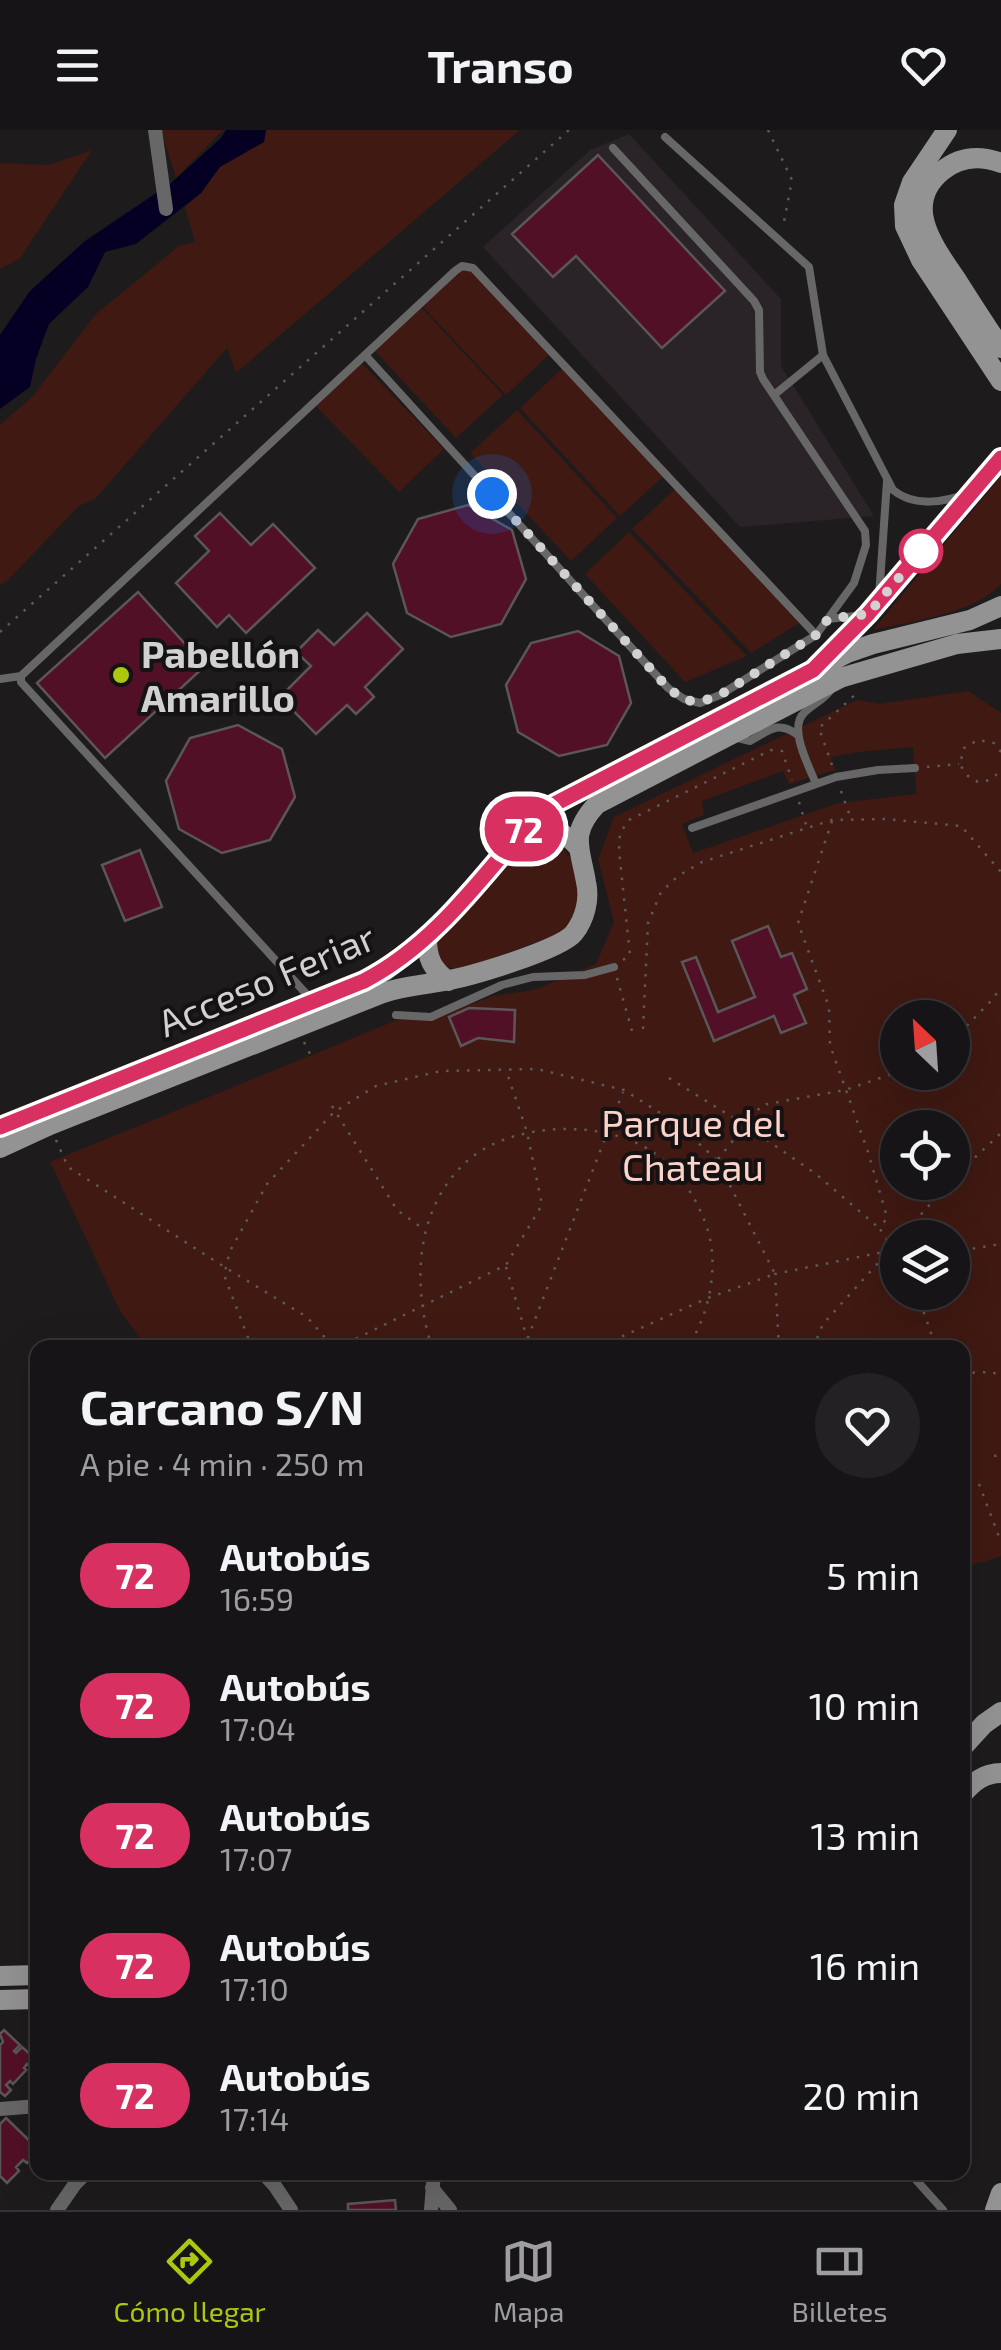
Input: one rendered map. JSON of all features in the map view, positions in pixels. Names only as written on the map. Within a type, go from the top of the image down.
[{"type":"main road","points":[[947,130],[912,182],[904,205],[905,226],[920,260],[1001,381]]},
{"type":"main road","points":[[1001,163],[972,158],[952,164],[928,186],[923,214],[930,239],[1001,348]]},
{"type":"main road","name":"Acceso Feriar","points":[[0,1127],[364,981],[427,938],[543,810],[846,653],[970,620],[1001,606]]},
{"type":"main road","points":[[577,846],[582,823],[597,804],[840,678],[958,644],[1001,640]]},
{"type":"main road","points":[[523,829],[538,827],[558,832],[577,846]]},
{"type":"main road","name":"Acceso Feriar","points":[[0,1148],[384,993],[448,981],[554,946],[574,933],[583,917],[588,890],[577,846]]},
{"type":"main road","points":[[427,938],[432,966],[448,981]]},
{"type":"main road","points":[[970,1739],[1001,1712]]},
{"type":"main road","points":[[970,1786],[983,1776],[1001,1773]]},
{"type":"main road","points":[[0,1976],[30,1974]]},
{"type":"main road","points":[[0,2000],[30,1999]]},
{"type":"main road","points":[[995,2210],[1001,2194]]},
{"type":"street","points":[[155,130],[166,209]]},
{"type":"street","points":[[813,670],[868,614],[1001,458]]},
{"type":"street","points":[[0,2108],[30,2106]]},
{"type":"street","points":[[57,2210],[79,2180]]},
{"type":"street","points":[[269,2180],[291,2210]]},
{"type":"street","points":[[431,2210],[433,2180]]},
{"type":"street","points":[[432,2188],[450,2210]]},
{"type":"lane","points":[[665,137],[808,267],[823,355],[887,481],[902,497],[922,502],[951,499],[972,491]]},
{"type":"lane","points":[[366,355],[668,688],[684,700],[700,702],[720,695],[816,635],[854,583],[866,545],[865,531],[760,372],[759,310],[754,301],[613,148]]},
{"type":"lane","points":[[0,679],[21,676],[462,266],[473,268],[816,635]]},
{"type":"lane","points":[[774,396],[823,355]]},
{"type":"lane","points":[[878,601],[887,481]]},
{"type":"lane","points":[[828,619],[868,614]]},
{"type":"lane","points":[[21,676],[21,682],[313,1001]]},
{"type":"lane","points":[[816,784],[798,735],[799,720],[823,700],[840,678]]},
{"type":"lane","points":[[726,735],[750,740],[776,726],[786,726],[798,735]]},
{"type":"lane","points":[[692,828],[836,776],[915,768]]},
{"type":"lane","points":[[396,1015],[431,1017],[533,977],[585,976],[614,967]]},
{"type":"lane","points":[[916,2180],[943,2210]]},
{"type":"path","points":[[0,632],[570,130]]},
{"type":"path","points":[[768,130],[792,180],[781,242]]},
{"type":"path","points":[[850,818],[819,728],[859,692]]},
{"type":"path","points":[[1001,752],[994,743],[978,740],[964,748],[960,764],[966,776],[978,782],[991,781],[1001,772]]},
{"type":"path","points":[[632,1031],[614,967],[630,955],[619,851],[620,833],[629,820],[771,750],[782,751],[807,829]]},
{"type":"path","points":[[915,768],[960,764]]},
{"type":"path","points":[[642,1030],[648,922],[660,892],[702,862],[832,820],[850,818],[961,826],[1001,872]]},
{"type":"path","points":[[832,820],[798,923],[829,1007],[830,1045],[868,1152],[885,1220]]},
{"type":"path","points":[[970,1023],[1001,988]]},
{"type":"path","points":[[249,1340],[224,1275],[230,1251],[267,1184],[334,1112],[376,1086],[442,1070],[536,1068],[624,1090],[676,1123],[717,1160],[774,1274],[778,1340]]},
{"type":"path","points":[[352,1340],[506,1266],[542,1205],[528,1132],[506,1070]]},
{"type":"path","points":[[669,1078],[816,1174],[880,1229]]},
{"type":"path","points":[[717,1160],[762,1105],[845,1090],[880,1078]]},
{"type":"path","points":[[528,1338],[624,1090]]},
{"type":"path","points":[[332,1106],[398,1210],[424,1230]]},
{"type":"path","points":[[50,1125],[68,1167],[308,1316],[329,1340]]},
{"type":"path","points":[[430,1340],[420,1278],[424,1230],[445,1185],[467,1160],[498,1141],[528,1132],[556,1130],[624,1138],[656,1154],[684,1181],[702,1212],[712,1244],[713,1272],[708,1298],[693,1340]]},
{"type":"path","points":[[970,1162],[1001,1134]]},
{"type":"path","points":[[916,1220],[934,1200]]},
{"type":"path","points":[[970,1249],[1001,1244]]},
{"type":"path","points":[[614,1340],[774,1274],[880,1251]]},
{"type":"path","points":[[815,1340],[822,1324],[880,1260]]},
{"type":"path","points":[[506,1266],[528,1338]]},
{"type":"path","points":[[923,1310],[933,1340]]},
{"type":"path","points":[[970,1373],[992,1372],[1001,1376]]},
{"type":"path","points":[[994,1456],[1001,1455]]},
{"type":"path","points":[[979,1484],[1001,1542]]},
{"type":"shaded area","points":[[226,130],[266,130],[264,142],[220,167],[201,193],[136,244],[105,252],[88,287],[49,324],[30,387],[0,409],[0,335],[30,291],[85,241],[171,183]]},
{"type":"shaded area","points":[[629,134],[781,299],[781,366],[874,516],[740,527],[483,247],[590,150]]},
{"type":"green space","points":[[161,130],[223,130],[176,178]]},
{"type":"green space","points":[[266,130],[520,130],[236,373],[227,348],[95,499],[79,506],[0,585],[0,425],[32,397],[96,314],[179,246],[195,242],[185,207],[220,167],[264,142]]},
{"type":"green space","points":[[92,150],[20,258],[0,269],[0,163],[48,165]]},
{"type":"green space","points":[[467,262],[552,352],[506,395],[421,305]]},
{"type":"green space","points":[[419,305],[503,395],[456,438],[373,349]]},
{"type":"green space","points":[[359,360],[444,449],[399,492],[313,403]]},
{"type":"green space","points":[[566,365],[667,473],[620,516],[520,408]]},
{"type":"green space","points":[[517,410],[617,518],[571,561],[470,453]]},
{"type":"green space","points":[[1001,476],[1001,584],[975,603],[959,609],[873,630]]},
{"type":"green space","points":[[677,487],[804,620],[751,653],[632,529]]},
{"type":"green space","points":[[629,532],[747,656],[685,682],[585,574]]},
{"type":"green space","name":"Parque del Chateau","points":[[968,691],[1001,713],[1001,1556],[970,1565],[970,1340],[141,1340],[119,1309],[50,1162],[402,1018],[450,1012],[493,996],[534,990],[596,964],[614,922],[598,859],[614,817],[857,700],[880,704]],"holes":[[[913,747],[916,794],[839,803],[693,853],[682,824],[704,815],[702,801],[783,771],[789,784],[835,770],[831,757],[859,752]]]},
{"type":"green space","points":[[540,837],[563,849],[575,864],[581,902],[564,932],[463,969],[441,963],[436,942],[527,840]]},
{"type":"building","points":[[598,155],[725,291],[662,348],[576,256],[553,277],[512,234]]},
{"type":"building","points":[[468,505],[512,530],[526,579],[501,624],[451,637],[407,613],[393,564],[418,519]]},
{"type":"building","points":[[220,513],[251,545],[273,524],[315,568],[246,633],[229,615],[217,627],[176,583],[209,551],[195,536]]},
{"type":"building","name":"Pabellón Amarillo","points":[[138,592],[205,666],[105,758],[37,683]]},
{"type":"building","points":[[367,613],[403,649],[365,687],[374,697],[356,714],[347,705],[316,734],[280,697],[311,666],[296,652],[318,630],[334,645]]},
{"type":"building","points":[[578,631],[619,656],[631,703],[607,745],[559,756],[518,732],[506,685],[531,643]]},
{"type":"building","points":[[238,725],[282,749],[295,797],[270,840],[222,853],[179,829],[166,781],[190,738]]},
{"type":"building","points":[[140,850],[162,907],[125,921],[102,865]]},
{"type":"building","points":[[768,926],[781,957],[792,953],[807,989],[794,995],[806,1023],[781,1033],[774,1016],[714,1041],[682,962],[696,957],[718,1012],[755,997],[732,941]]},
{"type":"building","points":[[469,1008],[515,1010],[514,1042],[478,1038],[461,1046],[449,1017]]},
{"type":"building","points":[[4,2030],[20,2045],[16,2053],[22,2047],[30,2054],[30,2066],[27,2064],[13,2084],[10,2081],[6,2085],[11,2090],[5,2096],[0,2092],[0,2034]]},
{"type":"building","points":[[6,2118],[30,2141],[30,2160],[23,2160],[16,2167],[19,2171],[7,2183],[0,2176],[0,2124]]},
{"type":"building","points":[[395,2200],[396,2210],[348,2210],[348,2204]]},
{"type":"bus line","name":"72","points":[[0,1127],[385,970],[427,938],[543,810],[813,670],[868,614],[1001,458]]},
{"type":"place","name":"Pabellón Amarillo","points":[[121,675]]},
{"type":"route","points":[[492,494],[668,688],[684,700],[700,702],[720,695],[816,635],[828,619],[868,614],[926,546],[921,551]]}]
